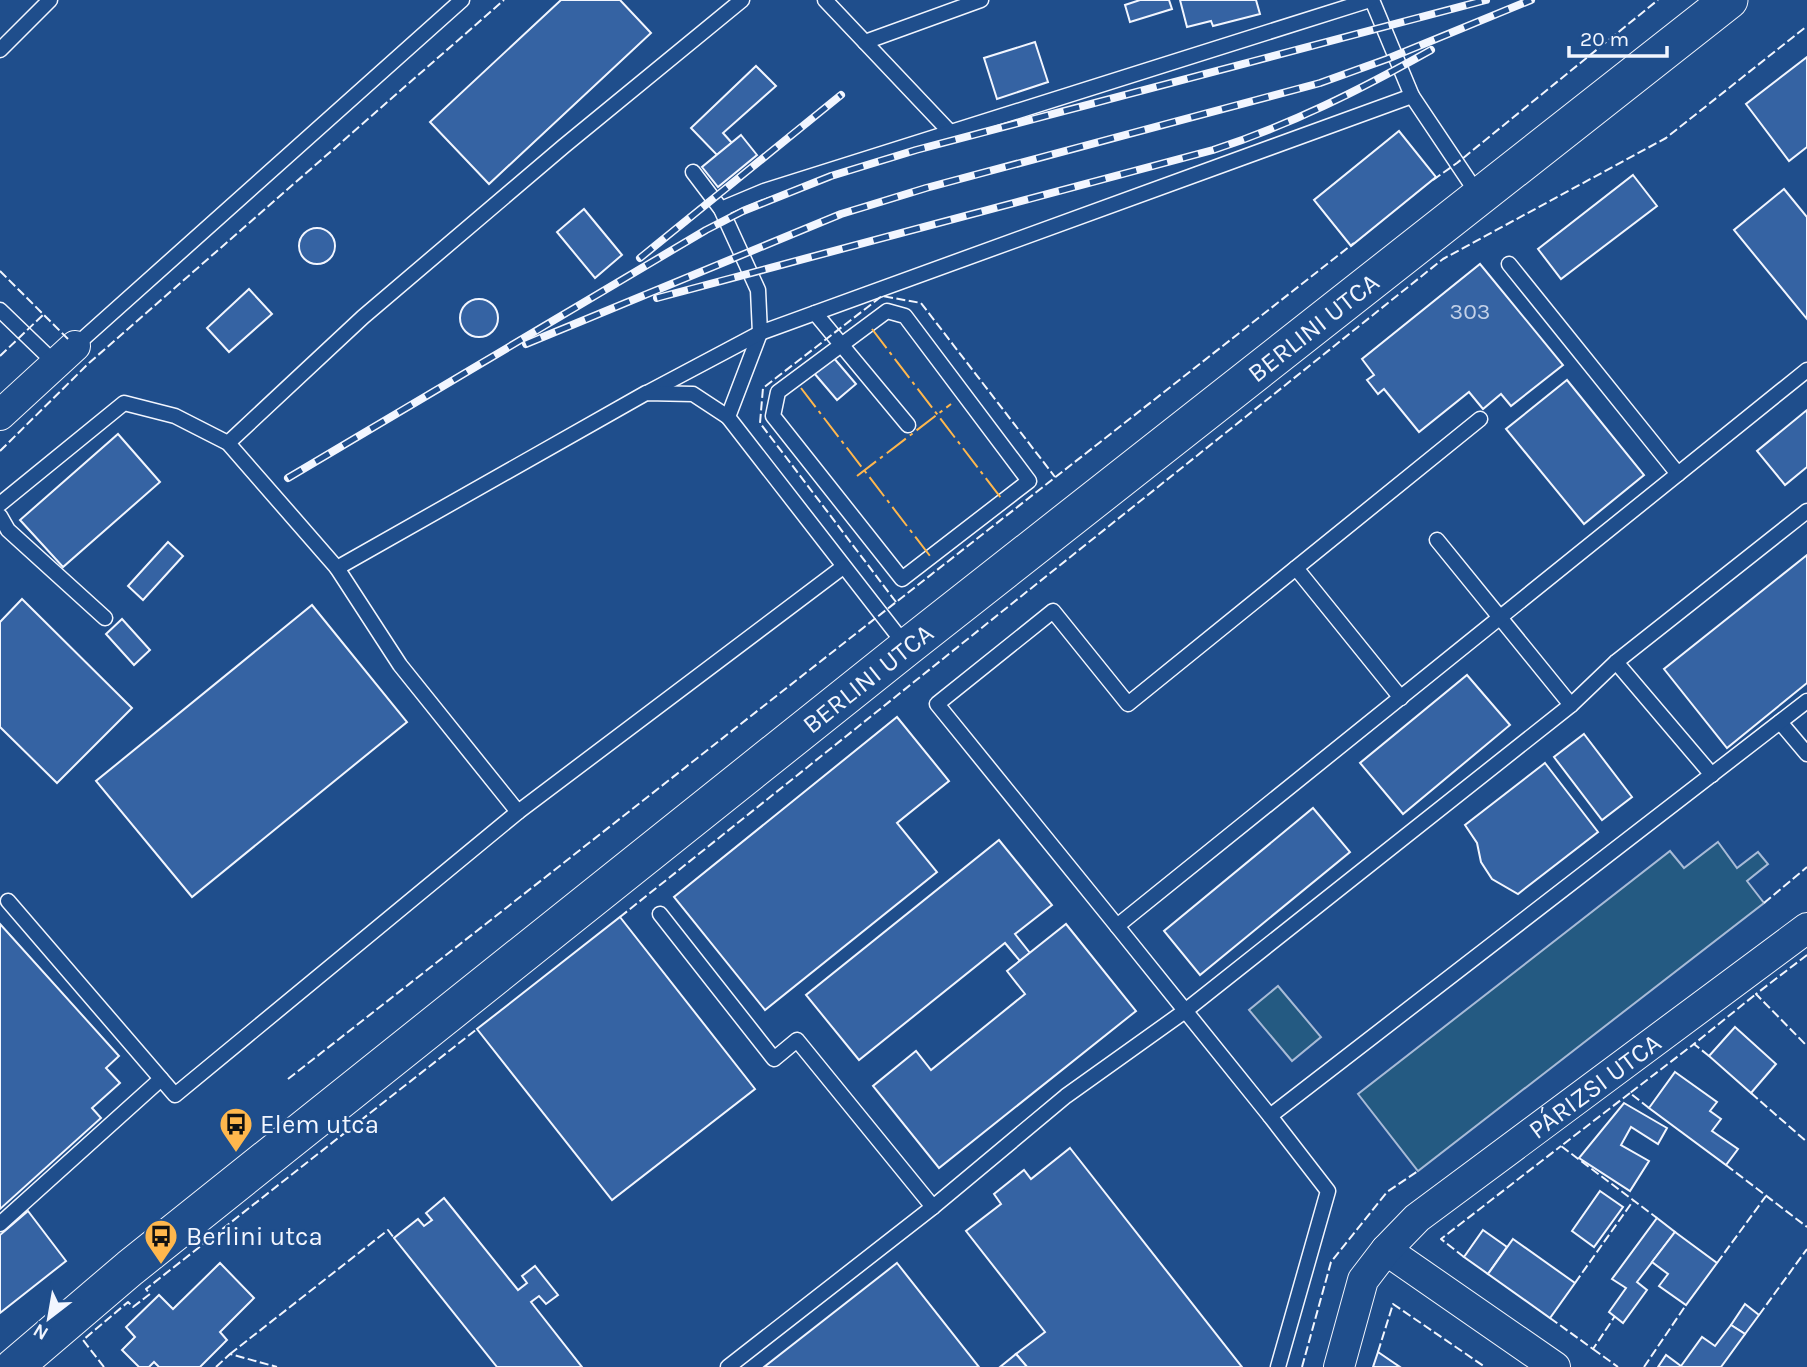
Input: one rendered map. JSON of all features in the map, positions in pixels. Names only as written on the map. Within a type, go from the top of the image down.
[{"type":"street","name":"BERLINI UTCA","points":[[15,1367],[130,1268],[907,647],[1729,0]]},
{"type":"street","points":[[0,415],[65,355]]},
{"type":"street","name":"PÁRIZSI UTCA","points":[[1339,1367],[1363,1280],[1386,1250],[1417,1218],[1807,928]]},
{"type":"street","points":[[1386,1250],[1555,1367]]},
{"type":"lane","points":[[0,50],[50,0]]},
{"type":"lane","points":[[0,310],[65,355],[462,0]]},
{"type":"lane","points":[[228,443],[363,317],[564,146],[742,0]]},
{"type":"lane","points":[[825,0],[951,133]]},
{"type":"lane","points":[[865,42],[981,0]]},
{"type":"lane","points":[[721,209],[764,191],[1371,0],[1412,96],[1480,197]]},
{"type":"lane","points":[[337,568],[646,393],[760,333],[1412,96]]},
{"type":"lane","points":[[693,172],[721,209],[758,290],[760,333],[728,417]]},
{"type":"lane","points":[[1509,264],[1678,474]]},
{"type":"lane","points":[[887,312],[905,316],[1029,481],[902,579],[773,416],[778,392],[843,344],[887,312]]},
{"type":"lane","points":[[816,313],[908,425]]},
{"type":"lane","points":[[1117,926],[1807,370]]},
{"type":"lane","points":[[646,393],[693,394],[728,417],[907,647]]},
{"type":"lane","points":[[0,504],[124,402],[175,416],[228,443],[337,568],[400,665],[518,812]]},
{"type":"lane","points":[[1278,1367],[1328,1191],[937,704],[1053,611],[1128,704],[1480,419]]},
{"type":"lane","points":[[728,1367],[933,1207],[1066,1096],[1185,1011],[1571,705],[1616,662],[1807,511]]},
{"type":"lane","points":[[0,516],[4,534],[105,618]]},
{"type":"lane","points":[[1437,540],[1571,705]]},
{"type":"lane","points":[[8,901],[175,1095],[518,812],[844,567]]},
{"type":"lane","points":[[1296,568],[1401,698]]},
{"type":"lane","points":[[1616,662],[1712,775]]},
{"type":"lane","points":[[1270,1116],[1807,701]]},
{"type":"lane","points":[[1780,722],[1807,754]]},
{"type":"lane","points":[[660,914],[774,1059],[797,1040],[933,1207]]},
{"type":"lane","points":[[0,1224],[161,1079]]},
{"type":"shaded area","points":[[1718,842],[1737,868],[1758,852],[1768,864],[1747,881],[1764,903],[1418,1171],[1358,1094],[1670,851],[1684,868]]},
{"type":"shaded area","points":[[1278,986],[1321,1037],[1292,1061],[1249,1010]]},
{"type":"building","points":[[561,0],[620,0],[651,33],[489,184],[430,122]]},
{"type":"building","points":[[1140,0],[1169,0],[1172,9],[1130,22],[1125,5]]},
{"type":"building","points":[[1180,0],[1256,0],[1260,14],[1213,26],[1211,21],[1187,27]]},
{"type":"building","points":[[1035,42],[1048,82],[997,99],[984,58]]},
{"type":"building","points":[[1807,57],[1807,147],[1789,161],[1746,104]]},
{"type":"building","points":[[756,66],[776,86],[723,133],[732,143],[717,155],[691,128]]},
{"type":"building","points":[[1399,131],[1436,177],[1351,246],[1314,200]]},
{"type":"building","points":[[741,135],[757,155],[718,187],[702,167]]},
{"type":"building","points":[[1633,175],[1657,206],[1561,279],[1538,249]]},
{"type":"building","points":[[1784,189],[1807,217],[1807,319],[1734,230]]},
{"type":"building","points":[[584,209],[622,255],[595,278],[557,232]]},
{"type":"building","points":[[317,228],[330,233],[335,246],[330,259],[317,264],[304,259],[299,246],[304,233]]},
{"type":"building","points":[[1480,264],[1563,365],[1511,406],[1501,394],[1483,409],[1469,392],[1419,432],[1384,389],[1378,394],[1367,380],[1374,375],[1362,359]]},
{"type":"building","points":[[249,289],[272,314],[229,352],[207,328]]},
{"type":"building","points":[[479,299],[493,304],[498,318],[493,332],[479,337],[465,332],[460,318],[465,304]]},
{"type":"building","points":[[833,357],[856,384],[837,400],[814,373]]},
{"type":"building","points":[[1567,380],[1644,475],[1584,524],[1506,429]]},
{"type":"building","points":[[1807,410],[1807,467],[1785,485],[1757,451]]},
{"type":"building","points":[[118,434],[160,482],[63,567],[20,520]]},
{"type":"building","points":[[168,542],[183,556],[143,600],[128,586]]},
{"type":"building","points":[[1807,555],[1807,683],[1727,748],[1664,669]]},
{"type":"building","points":[[22,599],[132,708],[57,783],[0,727],[0,622]]},
{"type":"building","points":[[312,605],[407,722],[192,897],[96,781]]},
{"type":"building","points":[[122,619],[150,650],[134,665],[106,634]]},
{"type":"building","points":[[1467,675],[1510,725],[1403,814],[1360,763]]},
{"type":"building","points":[[897,717],[949,781],[897,823],[937,872],[765,1010],[674,897]]},
{"type":"building","points":[[1584,734],[1632,797],[1602,820],[1554,757]]},
{"type":"building","points":[[1545,763],[1598,832],[1518,894],[1492,879],[1481,862],[1477,843],[1465,825]]},
{"type":"building","points":[[1313,808],[1350,852],[1200,975],[1164,931]]},
{"type":"building","points":[[999,840],[1052,905],[1015,934],[1030,953],[1020,961],[1005,943],[859,1060],[806,995]]},
{"type":"building","points":[[620,917],[755,1089],[612,1200],[477,1029]]},
{"type":"building","points":[[0,924],[119,1056],[106,1068],[120,1083],[92,1108],[101,1118],[0,1209]]},
{"type":"building","points":[[1066,924],[1136,1011],[939,1168],[873,1086],[916,1051],[931,1070],[1025,994],[1007,971]]},
{"type":"building","points":[[1735,1027],[1776,1064],[1751,1093],[1709,1056]]},
{"type":"building","points":[[1675,1072],[1717,1102],[1710,1111],[1721,1119],[1712,1131],[1738,1149],[1726,1165],[1649,1108]]},
{"type":"building","points":[[1624,1103],[1667,1128],[1658,1144],[1631,1127],[1621,1145],[1649,1161],[1630,1191],[1579,1158]]},
{"type":"building","points":[[1070,1148],[1242,1367],[1027,1367],[1016,1354],[1045,1332],[966,1231],[1001,1204],[994,1194],[1024,1170],[1031,1179]]},
{"type":"building","points":[[1600,1191],[1623,1207],[1594,1247],[1572,1231]]},
{"type":"building","points":[[444,1198],[518,1290],[527,1283],[522,1276],[535,1266],[558,1295],[546,1304],[539,1296],[531,1302],[582,1367],[497,1367],[394,1238],[418,1219],[424,1226],[432,1220],[426,1213]]},
{"type":"building","points":[[28,1211],[66,1261],[0,1313],[0,1235]]},
{"type":"building","points":[[1657,1218],[1675,1232],[1637,1282],[1647,1290],[1623,1323],[1609,1312],[1626,1288],[1612,1279]]},
{"type":"building","points":[[1483,1230],[1507,1247],[1488,1274],[1464,1257]]},
{"type":"building","points":[[1675,1232],[1717,1263],[1686,1305],[1659,1286],[1668,1274],[1652,1262]]},
{"type":"building","points":[[1513,1239],[1575,1283],[1550,1318],[1488,1274]]},
{"type":"building","points":[[220,1263],[254,1298],[220,1332],[227,1340],[200,1367],[159,1367],[154,1362],[149,1367],[139,1367],[122,1350],[135,1337],[126,1327],[159,1295],[173,1309]]},
{"type":"building","points":[[897,1263],[979,1367],[764,1367]]},
{"type":"building","points":[[1745,1304],[1759,1315],[1745,1334],[1731,1325]]},
{"type":"building","points":[[1731,1325],[1745,1334],[1721,1367],[1658,1367],[1666,1355],[1681,1366],[1702,1337],[1715,1346]]},
{"type":"building","points":[[1378,1352],[1400,1367],[1373,1367]]},
{"type":"building","points":[[1016,1354],[1027,1367],[1000,1367]]},
{"type":"railway","points":[[288,478],[706,230],[743,211],[831,176],[916,150],[1486,0]]},
{"type":"railway","points":[[526,344],[841,214],[926,188],[1320,83],[1387,59],[1531,0]]},
{"type":"railway","points":[[657,298],[1213,150],[1324,106],[1431,50]]},
{"type":"railway","points":[[640,258],[841,95]]},
{"type":"fence","points":[[0,451],[89,363],[504,0]]},
{"type":"fence","points":[[1433,180],[1658,0]]},
{"type":"fence","points":[[620,917],[1443,259],[1666,138],[1807,26]]},
{"type":"fence","points":[[288,1079],[1354,243]]},
{"type":"fence","points":[[0,271],[68,339]]},
{"type":"fence","points":[[896,602],[760,423],[763,388],[882,296],[921,303],[1055,477]]},
{"type":"fence","points":[[0,356],[44,314]]},
{"type":"fence","points":[[1764,903],[1807,867]]},
{"type":"fence","points":[[1807,955],[1756,994],[1807,1046]]},
{"type":"fence","points":[[1709,1056],[1694,1044],[1756,994]]},
{"type":"fence","points":[[104,1367],[83,1340],[128,1302],[133,1307],[150,1294],[146,1289],[477,1029]]},
{"type":"fence","points":[[1649,1108],[1630,1093],[1694,1044]]},
{"type":"fence","points":[[1630,1093],[1561,1146],[1657,1218]]},
{"type":"fence","points":[[1751,1093],[1807,1142]]},
{"type":"fence","points":[[1464,1257],[1441,1239],[1561,1146]]},
{"type":"fence","points":[[1726,1165],[1807,1227]]},
{"type":"fence","points":[[1302,1367],[1331,1262],[1387,1192],[1418,1171]]},
{"type":"fence","points":[[1717,1263],[1766,1196]]},
{"type":"fence","points":[[1575,1283],[1633,1201]]},
{"type":"fence","points":[[230,1354],[388,1230],[394,1238]]},
{"type":"fence","points":[[1759,1315],[1807,1249]]},
{"type":"fence","points":[[1378,1352],[1393,1304],[1485,1367]]},
{"type":"fence","points":[[1644,1367],[1686,1305]]},
{"type":"fence","points":[[1550,1318],[1593,1349],[1615,1316]]},
{"type":"fence","points":[[1593,1349],[1618,1367]]},
{"type":"fence","points":[[216,1367],[230,1354],[277,1367]]},
{"type":"power","points":[[872,329],[1001,498]]},
{"type":"power","points":[[801,388],[930,556]]},
{"type":"power","points":[[857,476],[951,404]]},
{"type":"place","name":"Elem utca","points":[[236,1154]]},
{"type":"place","name":"Berlini utca","points":[[161,1266]]}]
